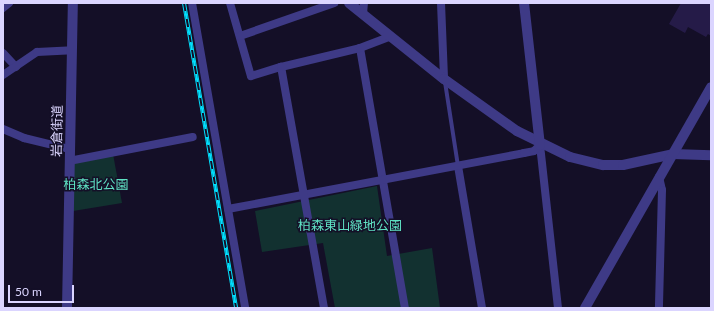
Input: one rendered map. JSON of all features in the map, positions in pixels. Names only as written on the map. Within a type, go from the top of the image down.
[{"type":"street","points":[[3,8],[9,3]]},
{"type":"street","name":"岩倉街道","points":[[67,308],[73,3]]},
{"type":"street","points":[[193,3],[245,308]]},
{"type":"street","points":[[230,3],[251,76],[281,67],[360,48],[390,36]]},
{"type":"street","points":[[240,36],[334,3]]},
{"type":"street","points":[[348,3],[444,79],[540,145],[570,157],[603,165],[623,165],[673,154],[711,155]]},
{"type":"street","points":[[363,14],[364,3]]},
{"type":"street","points":[[441,3],[444,79]]},
{"type":"street","points":[[524,3],[557,308]]},
{"type":"street","points":[[360,48],[405,308]]},
{"type":"street","points":[[3,75],[37,52],[72,50]]},
{"type":"street","points":[[3,53],[16,67]]},
{"type":"street","points":[[281,67],[324,308]]},
{"type":"street","points":[[584,308],[711,86]]},
{"type":"street","points":[[3,129],[24,138],[69,149]]},
{"type":"street","points":[[69,161],[193,137]]},
{"type":"street","points":[[228,209],[383,182],[534,151],[540,145]]},
{"type":"street","points":[[458,166],[482,308]]},
{"type":"street","points":[[659,177],[662,190],[659,308]]},
{"type":"lane","points":[[444,79],[458,166]]},
{"type":"green space","name":"柏森北公園","points":[[113,154],[122,203],[73,211],[73,164]]},
{"type":"green space","name":"柏森東山緑地公園","points":[[377,186],[387,256],[432,248],[440,308],[335,308],[323,243],[262,252],[255,211]]},
{"type":"building","points":[[681,3],[711,3],[711,36],[708,34],[706,37],[688,27],[685,33],[669,24]]},
{"type":"railway","points":[[184,3],[236,308]]}]
